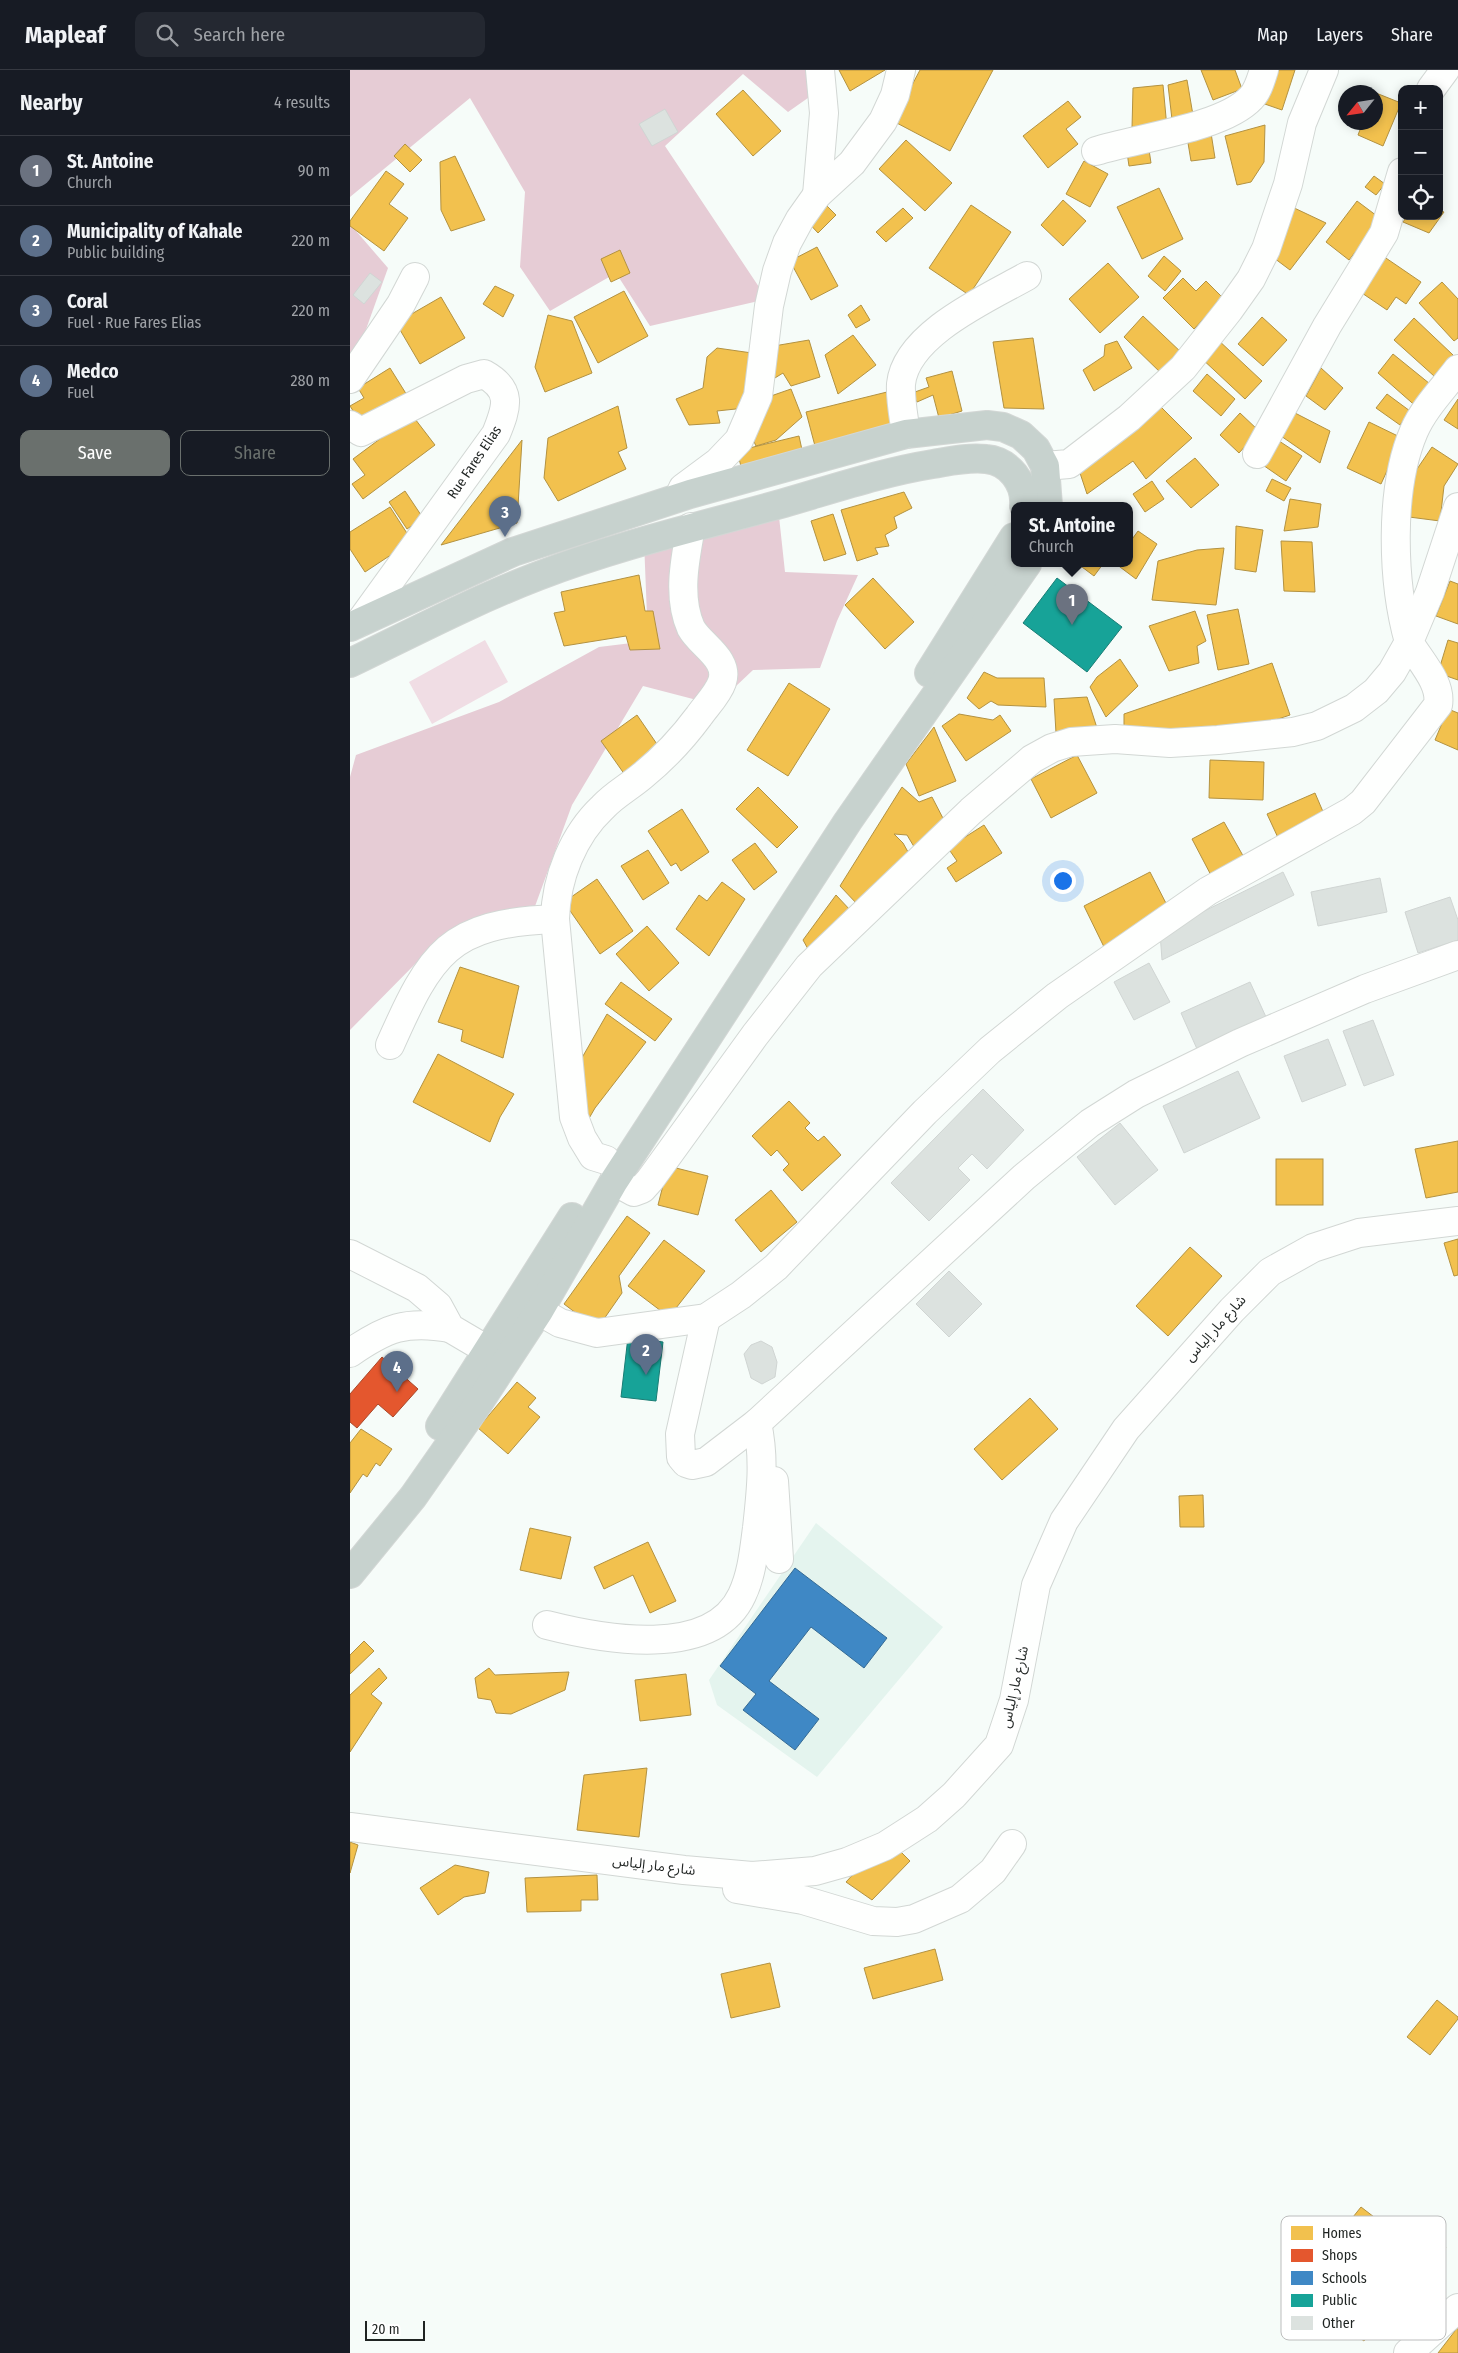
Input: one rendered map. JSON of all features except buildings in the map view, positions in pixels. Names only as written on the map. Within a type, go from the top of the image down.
[{"type":"highway","points":[[355,624],[512,552],[679,497],[906,434],[987,424],[1004,427],[1021,435],[1036,449],[1045,466],[1048,502]]},
{"type":"highway","points":[[350,664],[468,606],[539,576],[691,527],[909,468],[966,458],[987,459],[1010,468],[1023,491],[1024,502]]},
{"type":"highway","points":[[350,1574],[381,1539],[413,1497],[539,1311],[610,1170],[702,1022],[965,618],[1011,542]]},
{"type":"highway","points":[[350,1554],[393,1499],[489,1350],[610,1170],[848,821],[1026,567]]},
{"type":"street","points":[[818,195],[824,113],[820,70]]},
{"type":"street","points":[[679,497],[684,488],[718,462],[739,440],[758,396],[769,306],[776,271],[787,243],[800,219],[818,195],[852,162],[883,121],[895,95],[901,70]]},
{"type":"street","points":[[1096,151],[1236,112],[1253,96],[1264,70]]},
{"type":"street","points":[[1045,466],[1069,464],[1129,418],[1183,368],[1251,279],[1266,249],[1288,184],[1302,123],[1324,70]]},
{"type":"street","points":[[1435,85],[1445,70]]},
{"type":"street","points":[[1257,454],[1327,326],[1384,233],[1401,175]]},
{"type":"street","points":[[906,434],[901,384],[911,358],[921,344],[943,324],[1027,276]]},
{"type":"street","points":[[350,379],[401,304],[415,277]]},
{"type":"street","points":[[539,1311],[560,1323],[597,1333],[706,1318],[776,1267],[955,1082],[1050,1001],[1208,891],[1342,817],[1363,802],[1438,706],[1437,687],[1409,642],[1400,604],[1397,566],[1399,479],[1414,430],[1426,410],[1458,369]]},
{"type":"street","name":"Rue Fares Elias","points":[[350,425],[361,432],[466,379],[484,374],[494,379],[504,391],[506,410],[496,434],[355,624]]},
{"type":"street","points":[[691,527],[683,572],[687,614],[697,637],[717,657],[722,672],[722,681],[696,720],[661,760],[603,806],[585,828],[572,851],[558,885],[555,919],[574,1117],[582,1138],[593,1156],[634,1192],[642,1189],[650,1180],[755,1035],[809,966],[971,811],[1032,759],[1052,748],[1071,742],[1115,739],[1170,743],[1293,732],[1317,726],[1354,708],[1376,691],[1392,672],[1409,642],[1430,592],[1458,507]]},
{"type":"street","points":[[390,1045],[423,977],[440,954],[460,939],[493,926],[523,920],[555,919]]},
{"type":"street","points":[[706,1318],[680,1434],[681,1457],[686,1463],[692,1464],[706,1462],[758,1423],[1024,1177],[1090,1123],[1136,1094],[1240,1043],[1365,989],[1458,955]]},
{"type":"street","name":"شارع مار إلياس","points":[[350,1827],[684,1870],[752,1876],[815,1871],[847,1862],[885,1846],[926,1819],[954,1795],[999,1745],[1014,1700],[1036,1585],[1047,1556],[1083,1490],[1126,1429],[1180,1367],[1253,1288],[1270,1272],[1289,1260],[1313,1248],[1359,1233],[1458,1221]]},
{"type":"street","points":[[350,1254],[417,1288],[438,1306],[450,1328]]},
{"type":"street","points":[[350,1352],[376,1336],[413,1323],[450,1328],[489,1350]]},
{"type":"street","points":[[547,1625],[584,1634],[647,1640],[680,1637],[705,1630],[733,1609],[742,1595],[748,1579],[754,1552],[762,1460],[758,1423]]},
{"type":"street","points":[[762,1460],[774,1478],[779,1558]]},
{"type":"street","points":[[684,1870],[685,1874],[698,1882],[803,1900],[873,1921],[897,1922],[914,1919],[960,1899],[993,1871],[1012,1844]]},
{"type":"street","points":[[1446,2319],[1458,2308]]},
{"type":"street","points":[[1408,2353],[1422,2340]]},
{"type":"shaded area","points":[[350,70],[810,70],[815,93],[788,112],[743,74],[665,146],[767,299],[650,326],[616,273],[550,311],[520,267],[525,192],[470,98],[350,197]]},
{"type":"shaded area","points":[[350,224],[388,268],[350,374]]},
{"type":"shaded area","points":[[777,498],[785,572],[858,575],[837,621],[820,668],[753,670],[716,705],[643,686],[572,805],[534,909],[422,957],[350,1030],[350,777],[356,755],[499,702],[599,647],[648,641],[644,541]]},
{"type":"shaded area","points":[[485,640],[508,682],[432,724],[409,682]]},
{"type":"shaded area","points":[[816,1523],[943,1627],[817,1777],[717,1705],[709,1680]]},
{"type":"place","name":"Coral","points":[[505,537]]},
{"type":"place","name":"St. Antoine","points":[[1072,625]]},
{"type":"place","name":"Municipality of Kahale","points":[[646,1375]]},
{"type":"place","name":"Medco","points":[[397,1392]]}]
